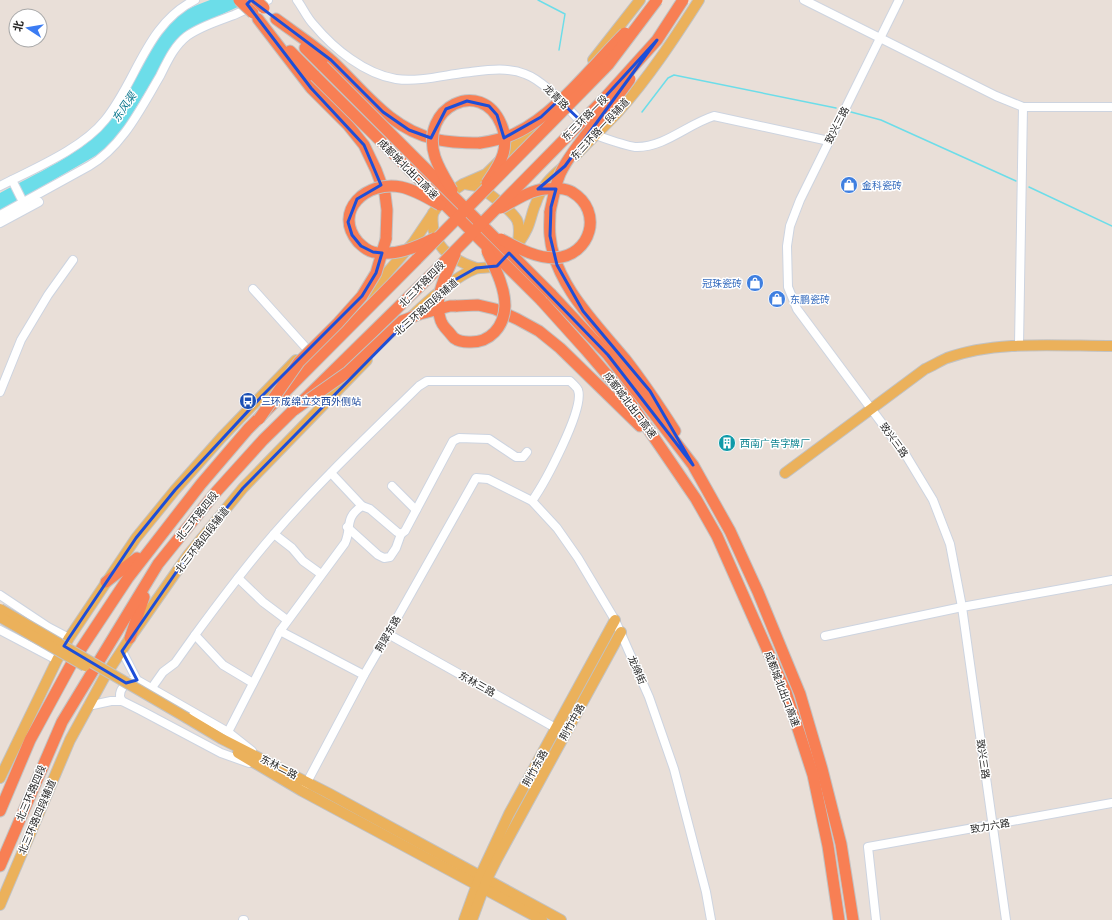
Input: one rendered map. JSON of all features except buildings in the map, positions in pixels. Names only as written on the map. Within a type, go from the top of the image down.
[{"type":"highway","name":"成都城北出口高速","points":[[239,0],[541,300],[627,398],[696,499],[717,536],[786,692],[813,775],[828,846],[839,920]]},
{"type":"highway","name":"成都城北出口高速","points":[[256,0],[266,4],[276,19],[551,294],[608,355],[693,465],[730,531],[758,592],[800,694],[822,769],[841,844],[853,920]]},
{"type":"highway","name":"东三环路一段","points":[[477,228],[602,101],[657,40],[683,0]]},
{"type":"highway","points":[[276,19],[331,60],[383,112],[409,130],[433,139],[452,142],[480,143],[498,140],[516,133],[541,117],[569,92],[656,2]]},
{"type":"highway","name":"东三环路一段","points":[[463,213],[608,65],[656,2]]},
{"type":"highway","points":[[255,16],[311,88],[348,125],[364,145],[385,194],[387,210],[386,239],[376,273],[362,296],[338,323],[299,362],[258,419]]},
{"type":"highway","points":[[657,40],[618,96],[580,143],[562,170],[550,207],[550,236],[557,265],[583,311],[625,359],[650,391],[677,433],[693,465]]},
{"type":"highway","points":[[458,201],[435,156],[434,130],[438,119],[446,109],[455,103],[467,101],[489,106],[497,115],[503,128],[505,140],[503,154],[494,172],[476,200]]},
{"type":"highway","points":[[442,235],[413,248],[391,253],[373,252],[361,246],[352,235],[348,222],[351,211],[357,199],[374,188],[387,186],[401,187],[419,194],[450,210]]},
{"type":"highway","points":[[491,213],[526,195],[544,189],[559,189],[571,191],[579,197],[587,206],[590,218],[590,228],[587,238],[579,248],[570,254],[556,258],[533,255],[491,234]]},
{"type":"highway","name":"北三环路四段","points":[[0,811],[30,740],[73,661],[128,578],[164,530],[248,429],[463,213]]},
{"type":"highway","name":"北三环路四段","points":[[0,866],[62,722],[158,564],[216,492],[263,440],[477,228]]},
{"type":"highway","points":[[457,248],[440,292],[440,319],[446,329],[455,338],[464,342],[474,342],[487,339],[497,331],[502,321],[505,306],[498,276],[485,245]]},
{"type":"highway","points":[[294,410],[348,372],[402,321],[420,314],[450,306],[478,305],[495,309],[518,318],[539,331],[560,348],[659,444]]},
{"type":"highway","points":[[106,582],[135,561],[164,530]]},
{"type":"highway","points":[[130,638],[151,577]]},
{"type":"main road","points":[[0,778],[69,638],[136,538],[175,490],[221,438],[307,349],[385,275],[413,243],[444,197],[463,184],[486,174],[560,101],[640,0]]},
{"type":"main road","name":"东三环路一段辅道","points":[[504,258],[518,244],[527,229],[536,202],[543,187],[552,176],[570,161],[618,112],[643,82],[673,41],[699,0]]},
{"type":"main road","points":[[463,184],[477,187],[510,211],[517,221],[519,230],[518,244]]},
{"type":"main road","points":[[433,212],[432,231],[440,245],[459,261],[476,268]]},
{"type":"main road","name":"北三环路四段辅道","points":[[0,905],[70,740],[88,706],[122,650],[188,555],[243,488],[413,315],[454,281],[476,268],[487,269],[497,266],[504,258]]},
{"type":"main road","points":[[785,473],[925,369],[947,358],[974,351],[1019,346],[1112,346]]},
{"type":"main road","name":"东林二路","points":[[0,609],[186,720]]},
{"type":"main road","name":"东林二路","points":[[0,617],[60,652],[222,739],[263,764],[302,791],[482,882],[562,920]]},
{"type":"main road","name":"荆竹东路","points":[[464,920],[482,882],[509,814],[561,731],[615,620]]},
{"type":"main road","name":"荆竹中路","points":[[561,731],[621,632]]},
{"type":"main road","name":"东林二路","points":[[263,764],[307,782],[482,882],[542,920]]},
{"type":"main road","points":[[472,920],[482,882]]},
{"type":"street","points":[[0,186],[70,149],[90,136],[105,120],[154,36],[162,25],[175,12],[195,0]]},
{"type":"street","name":"龙青路","points":[[297,0],[313,24],[333,44],[364,68],[381,75],[397,79],[421,79],[483,70],[513,70],[538,80],[595,135],[636,147],[659,143],[699,122],[714,116],[829,141]]},
{"type":"street","points":[[804,0],[996,96],[1023,107],[1112,107]]},
{"type":"street","name":"致兴三路","points":[[898,0],[800,200],[790,226],[787,246],[788,287],[797,309],[907,457],[933,500],[950,544],[962,607],[1006,920]]},
{"type":"street","points":[[0,215],[89,166],[100,159],[120,140],[170,57],[187,36],[202,27],[266,4]]},
{"type":"street","points":[[1019,346],[1023,107]]},
{"type":"street","points":[[12,180],[23,202]]},
{"type":"street","points":[[0,223],[39,202]]},
{"type":"street","points":[[0,392],[21,340],[48,295],[73,260]]},
{"type":"street","points":[[253,289],[307,349]]},
{"type":"street","points":[[151,689],[163,672],[175,663],[194,635],[274,534],[332,473],[419,386],[427,381],[570,380],[578,390],[578,406],[571,428],[540,490],[532,501]]},
{"type":"street","points":[[348,527],[378,555],[384,558],[390,557],[396,548],[401,534],[405,530],[453,441],[459,438],[489,439],[516,457],[523,457],[527,452]]},
{"type":"street","points":[[332,473],[362,506],[370,509],[401,534]]},
{"type":"street","name":"龙绵街","points":[[476,478],[488,479],[532,501],[561,534],[578,558],[615,620],[649,697],[674,769],[706,892],[711,920]]},
{"type":"street","name":"荆翠东路","points":[[302,791],[364,675],[476,478]]},
{"type":"street","points":[[392,486],[416,510]]},
{"type":"street","points":[[228,732],[280,631],[345,543],[348,535],[349,520],[356,509],[362,506]]},
{"type":"street","points":[[274,534],[292,548],[303,561],[321,574]]},
{"type":"street","points":[[238,578],[263,602],[287,620]]},
{"type":"street","points":[[825,636],[962,607],[1112,580]]},
{"type":"street","points":[[0,595],[48,627],[69,638]]},
{"type":"street","points":[[0,630],[57,660]]},
{"type":"street","points":[[280,631],[364,675]]},
{"type":"street","name":"东林三路","points":[[388,634],[561,731]]},
{"type":"street","points":[[194,635],[223,665],[253,683]]},
{"type":"street","points":[[122,650],[136,680],[228,732],[263,764]]},
{"type":"street","points":[[122,702],[120,695],[124,686],[127,682],[136,680]]},
{"type":"street","points":[[88,706],[111,701],[122,702],[221,753],[263,764]]},
{"type":"street","name":"致力六路","points":[[876,920],[868,847],[992,826],[1112,803]]},
{"type":"highlighted area","points":[[251,-1],[331,60],[383,112],[409,130],[431,138],[446,109],[467,101],[489,106],[497,115],[504,138],[541,117],[559,100],[582,122],[657,40],[565,166],[538,189],[556,189],[551,207],[550,236],[557,265],[583,311],[650,391],[693,465],[608,355],[509,253],[497,266],[476,268],[453,281],[413,315],[243,488],[188,555],[122,651],[137,680],[126,683],[64,646],[136,538],[175,490],[262,396],[362,296],[376,273],[382,253],[373,252],[361,246],[352,235],[348,222],[357,199],[381,185],[364,145],[311,88],[247,4]]},
{"type":"water","name":"东风渠","points":[[210,0],[253,0],[192,28],[152,81],[126,124],[114,140],[102,152],[0,211],[0,193],[57,163],[72,154],[97,135],[107,124],[117,109],[152,46],[163,31],[175,19],[190,8]]},
{"type":"waterway","points":[[538,0],[565,14],[559,50]]},
{"type":"waterway","points":[[642,112],[668,78],[674,75],[836,108]]},
{"type":"waterway","points":[[851,112],[881,120],[1016,181]]},
{"type":"waterway","points":[[1029,187],[1112,226]]},
{"type":"place","name":"金科瓷砖","points":[[849,185]]},
{"type":"place","name":"冠珠瓷砖","points":[[755,283]]},
{"type":"place","name":"东鹏瓷砖","points":[[777,299]]},
{"type":"place","name":"三环成绵立交西外侧站","points":[[248,401]]},
{"type":"place","name":"西南广告字牌厂","points":[[727,443]]}]
